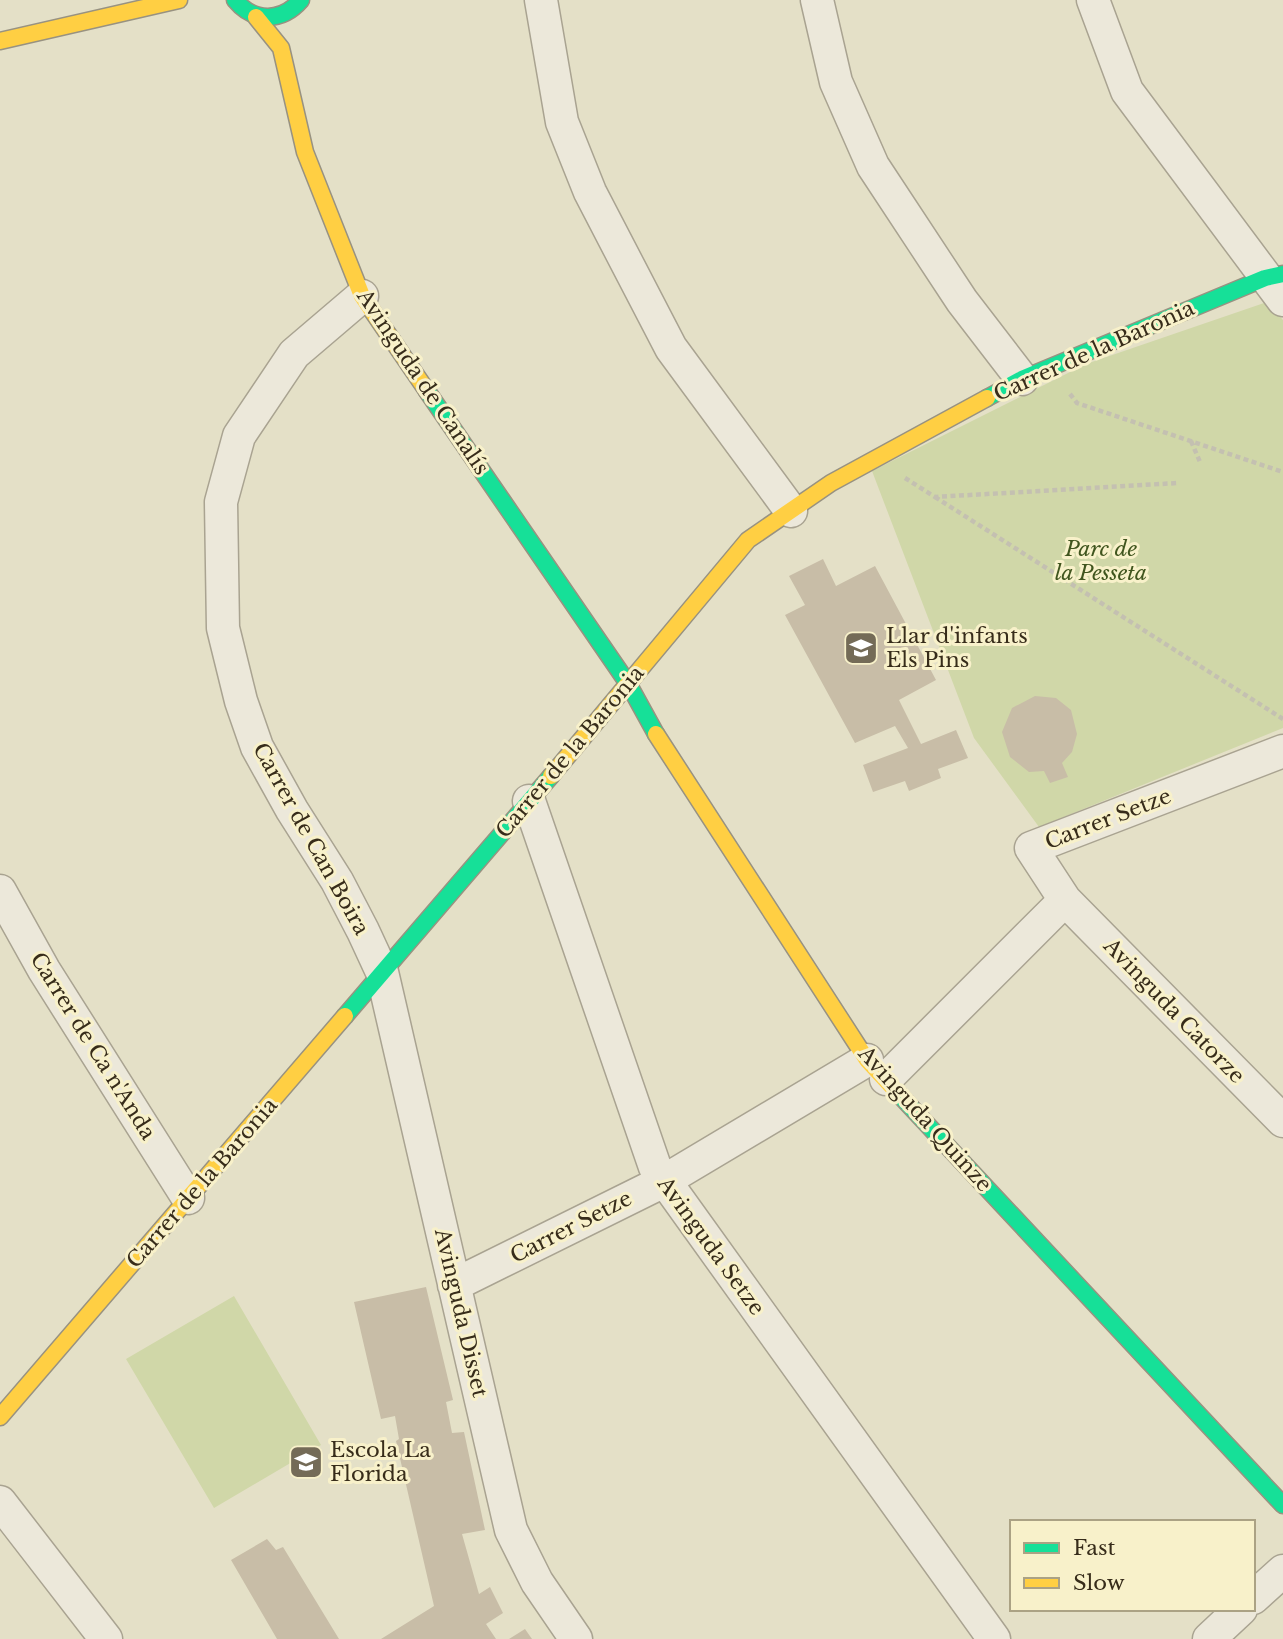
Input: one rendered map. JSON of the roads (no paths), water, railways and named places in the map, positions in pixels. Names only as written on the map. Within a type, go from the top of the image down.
[{"type":"street","points":[[0,41],[179,0]]},
{"type":"street","points":[[541,0],[562,122],[590,192],[671,348],[791,511]]},
{"type":"street","points":[[817,0],[836,82],[873,166],[962,301],[1022,379]]},
{"type":"street","points":[[1093,0],[1127,91],[1277,284]]},
{"type":"street","points":[[220,1],[236,2]]},
{"type":"street","name":"Avinguda de Canalís","points":[[236,2],[256,17],[281,48],[305,152],[362,296],[629,685]]},
{"type":"street","points":[[256,17],[280,17],[296,6]]},
{"type":"street","name":"Avinguda de Canalís","points":[[281,48],[296,6]]},
{"type":"street","name":"Carrer de la Baronia","points":[[0,1417],[629,685],[748,540],[831,482],[1022,379],[1277,284]]},
{"type":"street","name":"Carrer de Can Boira","points":[[362,296],[294,354],[239,436],[221,502],[223,628],[241,701],[257,747],[292,810],[337,881],[382,972]]},
{"type":"street","name":"Avinguda Quinze","points":[[629,685],[643,713],[876,1070],[1283,1505]]},
{"type":"street","name":"Carrer Setze","points":[[454,1285],[664,1181],[876,1070],[1065,900],[1031,848],[1283,751]]},
{"type":"street","name":"Avinguda Setze","points":[[529,801],[655,1167],[994,1639]]},
{"type":"street","name":"Carrer de Ca n'Anda","points":[[0,891],[44,970],[188,1198]]},
{"type":"street","name":"Avinguda Catorze","points":[[1065,900],[1283,1121]]},
{"type":"street","name":"Avinguda Disset","points":[[382,972],[510,1530],[537,1582],[576,1639]]},
{"type":"street","points":[[0,1502],[106,1639]]},
{"type":"street","points":[[1255,1596],[1283,1571]]},
{"type":"street","points":[[1209,1639],[1239,1611]]},
{"type":"place","name":"Llar d'infants Els Pins","points":[[861,648]]},
{"type":"place","name":"Escola La Florida","points":[[306,1462]]},
{"type":"park label","name":"Parc de la Pesseta","points":[[1101,561]]}]
